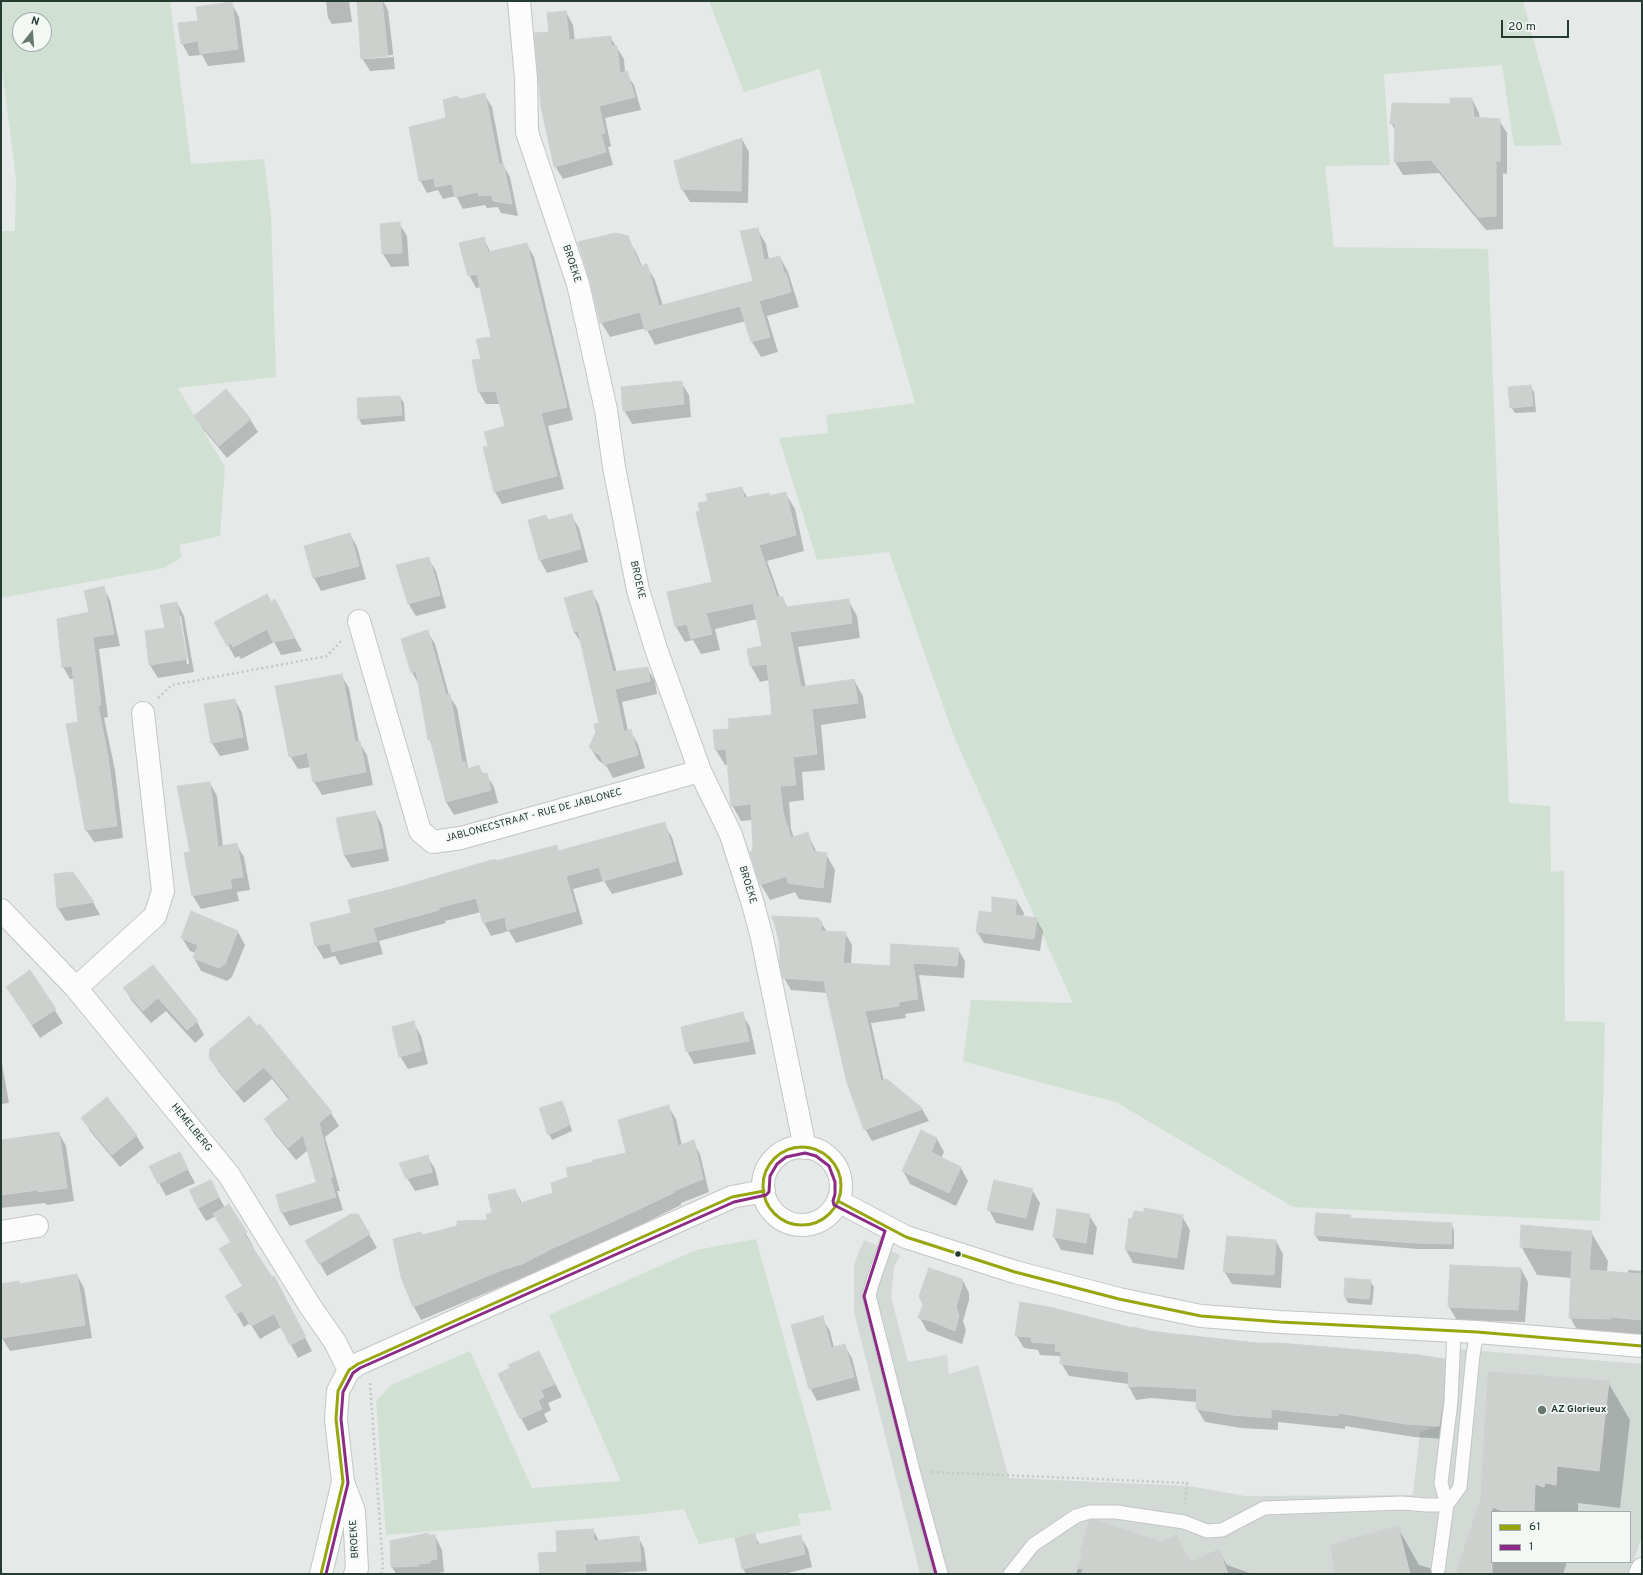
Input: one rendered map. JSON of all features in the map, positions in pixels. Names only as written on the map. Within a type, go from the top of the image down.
[{"type":"street","name":"BROEKE","points":[[520,1],[526,79],[527,132],[578,284],[606,410],[614,467],[638,590],[656,649],[700,771],[731,835],[753,904],[762,938],[805,1148]]},
{"type":"street","name":"JABLONECSTRAAT - RUE DE JABLONEC","points":[[359,621],[420,831],[433,842],[460,838],[700,771]]},
{"type":"street","points":[[76,988],[156,916],[163,891],[143,713]]},
{"type":"street","name":"HEMELBERG","points":[[1,910],[76,988],[229,1175],[310,1306],[335,1342],[350,1370]]},
{"type":"street","points":[[805,1148],[818,1151],[833,1163],[839,1175],[840,1195],[838,1201],[828,1215],[812,1224],[795,1225],[786,1222],[773,1212],[768,1204],[764,1191],[764,1180],[765,1174],[778,1156],[791,1150],[805,1148]]},
{"type":"street","points":[[350,1370],[369,1360],[732,1197],[764,1191]]},
{"type":"street","points":[[838,1201],[906,1237],[1015,1272],[1118,1299],[1201,1316],[1280,1322],[1477,1332],[1642,1346]]},
{"type":"street","points":[[1,1232],[37,1226]]},
{"type":"street","name":"BROEKE","points":[[350,1370],[338,1391],[336,1419],[343,1482],[354,1511],[356,1574]]},
{"type":"street","name":"BROEKE","points":[[321,1574],[343,1482]]},
{"type":"street","points":[[1640,1574],[1642,1569]]},
{"type":"lane","points":[[892,1229],[872,1281],[869,1295],[941,1574]]},
{"type":"lane","points":[[1438,1570],[1447,1505],[1441,1483],[1451,1401],[1454,1331]]},
{"type":"lane","points":[[1447,1505],[1460,1487],[1473,1355],[1477,1332]]},
{"type":"lane","points":[[1010,1574],[1033,1545],[1050,1532],[1076,1516],[1090,1512],[1116,1512],[1184,1522],[1207,1531],[1222,1530],[1264,1508],[1402,1503],[1447,1505]]},
{"type":"path","points":[[172,685],[327,656]]},
{"type":"path","points":[[369,1360],[383,1566],[381,1574]]},
{"type":"path","points":[[914,1474],[932,1472],[1187,1483],[1184,1522]]},
{"type":"shaded area","name":"AZ Glorieux","points":[[864,1240],[900,1255],[894,1268],[891,1297],[908,1362],[947,1355],[949,1374],[978,1365],[1009,1478],[1189,1486],[1245,1496],[1413,1495],[1420,1432],[1439,1426],[1445,1393],[1448,1359],[1446,1348],[1642,1364],[1642,1536],[1629,1574],[920,1574],[854,1312],[854,1264]]},
{"type":"green space","points":[[1,1],[170,1],[191,164],[264,159],[271,214],[276,377],[178,388],[225,467],[220,536],[179,545],[182,557],[164,568],[1,598],[1,231],[15,231],[16,178],[1,62]]},
{"type":"green space","points":[[709,1],[1523,1],[1562,145],[1514,146],[1502,65],[1384,74],[1390,165],[1325,166],[1334,247],[1488,249],[1509,803],[1550,806],[1551,872],[1564,871],[1565,1021],[1605,1022],[1600,1221],[1293,1207],[1116,1102],[963,1061],[971,1000],[1073,1003],[953,734],[889,552],[817,560],[779,438],[828,433],[826,415],[915,403],[819,69],[744,92]]},
{"type":"green space","points":[[756,1239],[832,1510],[798,1514],[801,1525],[699,1544],[684,1509],[636,1515],[386,1535],[376,1401],[391,1385],[470,1351],[532,1488],[621,1481],[549,1315],[696,1250]]},
{"type":"building","points":[[357,1],[382,1],[388,56],[361,59]]},
{"type":"building","points":[[232,2],[238,49],[200,54],[198,41],[181,44],[178,23],[198,21],[196,7]]},
{"type":"building","points":[[566,11],[569,40],[611,36],[611,46],[617,46],[620,73],[627,71],[635,97],[599,106],[605,133],[601,134],[606,152],[554,167],[541,107],[534,33],[549,32],[547,13]]},
{"type":"building","points":[[485,93],[499,165],[503,163],[512,204],[493,201],[491,195],[479,196],[478,192],[455,197],[452,184],[435,187],[434,178],[419,181],[409,127],[446,118],[443,100],[456,96],[461,99]]},
{"type":"building","points":[[1450,98],[1472,98],[1474,117],[1500,119],[1500,161],[1496,161],[1496,216],[1478,217],[1431,160],[1394,162],[1395,124],[1390,124],[1392,103],[1450,104]]},
{"type":"building","points":[[742,138],[741,191],[681,189],[674,161]]},
{"type":"building","points":[[400,222],[402,253],[382,254],[380,224]]},
{"type":"building","points":[[758,228],[764,260],[780,256],[791,292],[759,301],[770,337],[751,342],[740,306],[645,331],[640,312],[600,323],[590,281],[578,242],[616,233],[628,236],[640,266],[647,264],[659,306],[753,281],[740,231]]},
{"type":"building","points":[[484,237],[488,252],[527,243],[567,407],[541,413],[557,476],[494,492],[483,447],[488,446],[484,432],[505,426],[496,391],[478,392],[472,360],[481,359],[476,339],[491,337],[477,274],[468,276],[459,243]]},
{"type":"building","points":[[682,381],[684,404],[623,411],[621,387]]},
{"type":"building","points":[[1531,385],[1533,406],[1510,408],[1508,387]]},
{"type":"building","points":[[226,389],[251,419],[219,446],[194,416]]},
{"type":"building","points":[[400,396],[402,415],[358,419],[357,398]]},
{"type":"building","points":[[742,487],[744,498],[769,493],[770,496],[786,492],[796,535],[759,545],[777,597],[783,597],[785,607],[849,599],[852,623],[790,632],[801,687],[854,679],[858,703],[812,709],[817,754],[793,757],[796,785],[780,786],[783,812],[791,838],[808,832],[813,851],[827,853],[823,888],[788,883],[787,876],[760,885],[750,852],[753,850],[751,804],[731,806],[726,749],[715,750],[713,730],[729,729],[728,719],[772,715],[767,664],[750,666],[747,649],[762,646],[753,603],[706,613],[712,634],[691,639],[687,624],[675,627],[667,592],[712,582],[696,512],[700,511],[698,503],[708,501],[706,494]]},
{"type":"building","points":[[572,514],[581,549],[539,560],[528,520],[546,515],[548,520]]},
{"type":"building","points":[[350,533],[359,566],[313,578],[304,546]]},
{"type":"building","points":[[429,557],[440,595],[408,604],[396,565]]},
{"type":"building","points":[[104,586],[114,634],[93,637],[101,705],[98,705],[108,757],[117,826],[85,830],[66,724],[78,722],[72,666],[62,667],[57,619],[89,612],[84,591]]},
{"type":"building","points":[[592,590],[613,672],[648,667],[650,681],[615,689],[624,732],[631,729],[638,755],[604,765],[600,755],[589,747],[596,732],[594,724],[599,723],[578,631],[574,632],[564,598]]},
{"type":"building","points":[[267,594],[271,602],[275,599],[295,638],[273,642],[267,629],[233,647],[231,643],[227,646],[214,622]]},
{"type":"building","points":[[177,602],[187,659],[149,665],[145,631],[165,628],[160,605]]},
{"type":"building","points":[[428,630],[446,695],[450,694],[462,763],[465,762],[467,769],[479,765],[482,774],[487,773],[491,790],[446,802],[430,739],[428,740],[416,671],[411,673],[401,639]]},
{"type":"building","points":[[342,674],[355,742],[360,741],[366,772],[313,782],[307,753],[289,757],[275,686]]},
{"type":"building","points":[[235,699],[243,737],[211,743],[204,704]]},
{"type":"building","points":[[210,782],[218,847],[237,843],[243,877],[230,879],[232,888],[192,896],[184,853],[190,852],[177,786]]},
{"type":"building","points":[[375,811],[383,848],[344,855],[336,818]]},
{"type":"building","points":[[665,822],[676,861],[603,881],[599,867],[566,876],[576,911],[507,930],[505,917],[483,923],[476,898],[373,928],[377,941],[332,952],[330,943],[315,946],[310,923],[351,913],[348,900],[396,888],[495,859],[496,861],[557,845],[558,851]]},
{"type":"building","points":[[73,872],[94,902],[57,908],[54,874]]},
{"type":"building","points":[[992,897],[1017,900],[1015,915],[1037,918],[1034,939],[976,932],[979,911],[992,913]]},
{"type":"building","points":[[191,911],[238,931],[225,964],[219,968],[193,958],[198,945],[181,938]]},
{"type":"building","points":[[772,916],[819,918],[819,921],[822,921],[821,931],[846,932],[843,963],[890,966],[891,944],[959,948],[957,966],[913,963],[918,999],[899,1002],[899,1006],[865,1011],[881,1081],[887,1079],[923,1109],[864,1130],[847,1083],[825,987],[825,981],[783,978],[780,965],[779,940]]},
{"type":"building","points":[[153,965],[198,1021],[187,1030],[158,998],[143,1011],[123,988]]},
{"type":"building","points":[[30,970],[56,1009],[32,1025],[6,987]]},
{"type":"building","points":[[743,1012],[749,1041],[686,1052],[681,1027]]},
{"type":"building","points":[[249,1016],[257,1026],[260,1024],[332,1112],[319,1123],[333,1177],[316,1182],[303,1135],[288,1148],[264,1119],[290,1098],[264,1067],[236,1091],[209,1058],[210,1049]]},
{"type":"building","points":[[414,1021],[421,1051],[399,1057],[392,1027]]},
{"type":"building","points":[[107,1097],[137,1135],[112,1155],[81,1118]]},
{"type":"building","points":[[562,1101],[569,1125],[548,1135],[539,1108]]},
{"type":"building","points":[[669,1105],[678,1146],[694,1140],[703,1179],[674,1191],[675,1192],[553,1248],[522,1264],[502,1270],[413,1307],[401,1277],[393,1239],[421,1232],[422,1235],[457,1226],[457,1221],[487,1220],[486,1214],[492,1213],[488,1195],[515,1189],[520,1203],[553,1193],[551,1183],[568,1177],[566,1168],[593,1162],[593,1160],[626,1153],[618,1120]]},
{"type":"building","points":[[921,1130],[937,1138],[931,1152],[961,1167],[949,1193],[902,1171]]},
{"type":"building","points":[[59,1132],[67,1188],[1,1195],[1,1140]]},
{"type":"building","points":[[180,1152],[188,1169],[158,1184],[149,1166]]},
{"type":"building","points":[[428,1155],[432,1172],[406,1179],[399,1163]]},
{"type":"building","points":[[330,1178],[336,1197],[281,1213],[276,1195]]},
{"type":"building","points":[[211,1180],[219,1197],[198,1208],[189,1190]]},
{"type":"building","points":[[994,1180],[1033,1189],[1026,1218],[987,1210]]},
{"type":"building","points":[[229,1204],[247,1232],[230,1241],[213,1214]]},
{"type":"building","points":[[1144,1208],[1183,1215],[1177,1258],[1125,1250],[1129,1218],[1132,1219],[1134,1211],[1144,1212]]},
{"type":"building","points":[[1057,1209],[1090,1214],[1086,1243],[1053,1237]]},
{"type":"building","points":[[1316,1213],[1351,1215],[1350,1218],[1452,1223],[1451,1244],[1414,1243],[1314,1235]]},
{"type":"building","points":[[351,1214],[358,1214],[370,1234],[319,1264],[305,1241]]},
{"type":"building","points":[[1521,1225],[1592,1231],[1589,1270],[1642,1274],[1642,1320],[1611,1317],[1611,1319],[1569,1318],[1572,1251],[1520,1247]]},
{"type":"building","points":[[244,1234],[272,1277],[274,1276],[306,1337],[290,1345],[274,1314],[251,1326],[242,1311],[236,1314],[225,1296],[243,1286],[219,1249]]},
{"type":"building","points":[[1227,1236],[1276,1240],[1274,1275],[1223,1272]]},
{"type":"building","points":[[1450,1265],[1521,1268],[1518,1310],[1448,1307]]},
{"type":"building","points":[[929,1268],[962,1279],[962,1286],[956,1307],[959,1316],[955,1331],[931,1321],[918,1318],[923,1305],[919,1296]]},
{"type":"building","points":[[77,1274],[85,1325],[1,1338],[1,1284],[19,1281],[19,1284]]},
{"type":"building","points":[[1345,1278],[1371,1280],[1369,1299],[1344,1297]]},
{"type":"building","points":[[1020,1302],[1049,1307],[1150,1331],[1257,1343],[1280,1343],[1419,1355],[1445,1359],[1443,1400],[1439,1426],[1406,1424],[1338,1413],[1338,1416],[1271,1409],[1271,1418],[1233,1415],[1196,1409],[1197,1389],[1143,1386],[1128,1387],[1129,1372],[1060,1364],[1061,1352],[1055,1351],[1056,1344],[1032,1342],[1031,1337],[1015,1336]]},
{"type":"building","points":[[823,1316],[831,1348],[845,1344],[854,1377],[809,1389],[791,1325]]},
{"type":"building","points":[[539,1351],[555,1384],[541,1390],[544,1397],[538,1400],[542,1409],[520,1419],[498,1374],[510,1368],[508,1365]]},
{"type":"building","points":[[1488,1372],[1609,1381],[1599,1471],[1557,1466],[1556,1485],[1545,1483],[1544,1487],[1535,1484],[1534,1511],[1503,1511],[1492,1507],[1492,1574],[1456,1574],[1481,1498]]},
{"type":"building","points":[[1095,1520],[1162,1542],[1176,1535],[1190,1563],[1219,1549],[1228,1574],[1081,1574],[1083,1569],[1077,1568],[1082,1554],[1080,1553],[1089,1521]]},
{"type":"building","points":[[1398,1526],[1410,1574],[1336,1574],[1330,1545]]},
{"type":"building","points":[[593,1529],[594,1541],[639,1536],[641,1561],[585,1564],[586,1574],[540,1574],[538,1553],[557,1552],[556,1531]]},
{"type":"building","points":[[428,1533],[428,1535],[435,1535],[437,1559],[431,1560],[430,1563],[418,1564],[419,1566],[391,1567],[390,1541]]},
{"type":"building","points":[[755,1533],[757,1545],[801,1535],[805,1554],[742,1569],[735,1538]]},
{"type":"transit line","name":"61","points":[[802,1147],[817,1150],[829,1159],[838,1171],[841,1186],[838,1201],[829,1213],[817,1222],[802,1225],[787,1222],[775,1213],[766,1201],[763,1186],[766,1171],[775,1159],[787,1150],[802,1147]]},
{"type":"transit line","name":"1","points":[[326,1574],[348,1483],[341,1419],[343,1392],[353,1373],[360,1368],[734,1202],[766,1195],[769,1192],[770,1176],[777,1164],[786,1157],[805,1153],[816,1156],[829,1166],[835,1182],[834,1205],[885,1231],[864,1296],[909,1475],[936,1574]]},
{"type":"transit line","name":"61","points":[[349,1370],[358,1364],[732,1197],[764,1191]]},
{"type":"transit line","name":"61","points":[[838,1201],[906,1237],[1015,1272],[1119,1299],[1201,1316],[1280,1322],[1477,1332],[1642,1346]]},
{"type":"transit line","name":"61","points":[[321,1574],[343,1482],[336,1419],[338,1391],[349,1370]]},
{"type":"place","name":"AZ Glorieux","points":[[1542,1410]]}]
